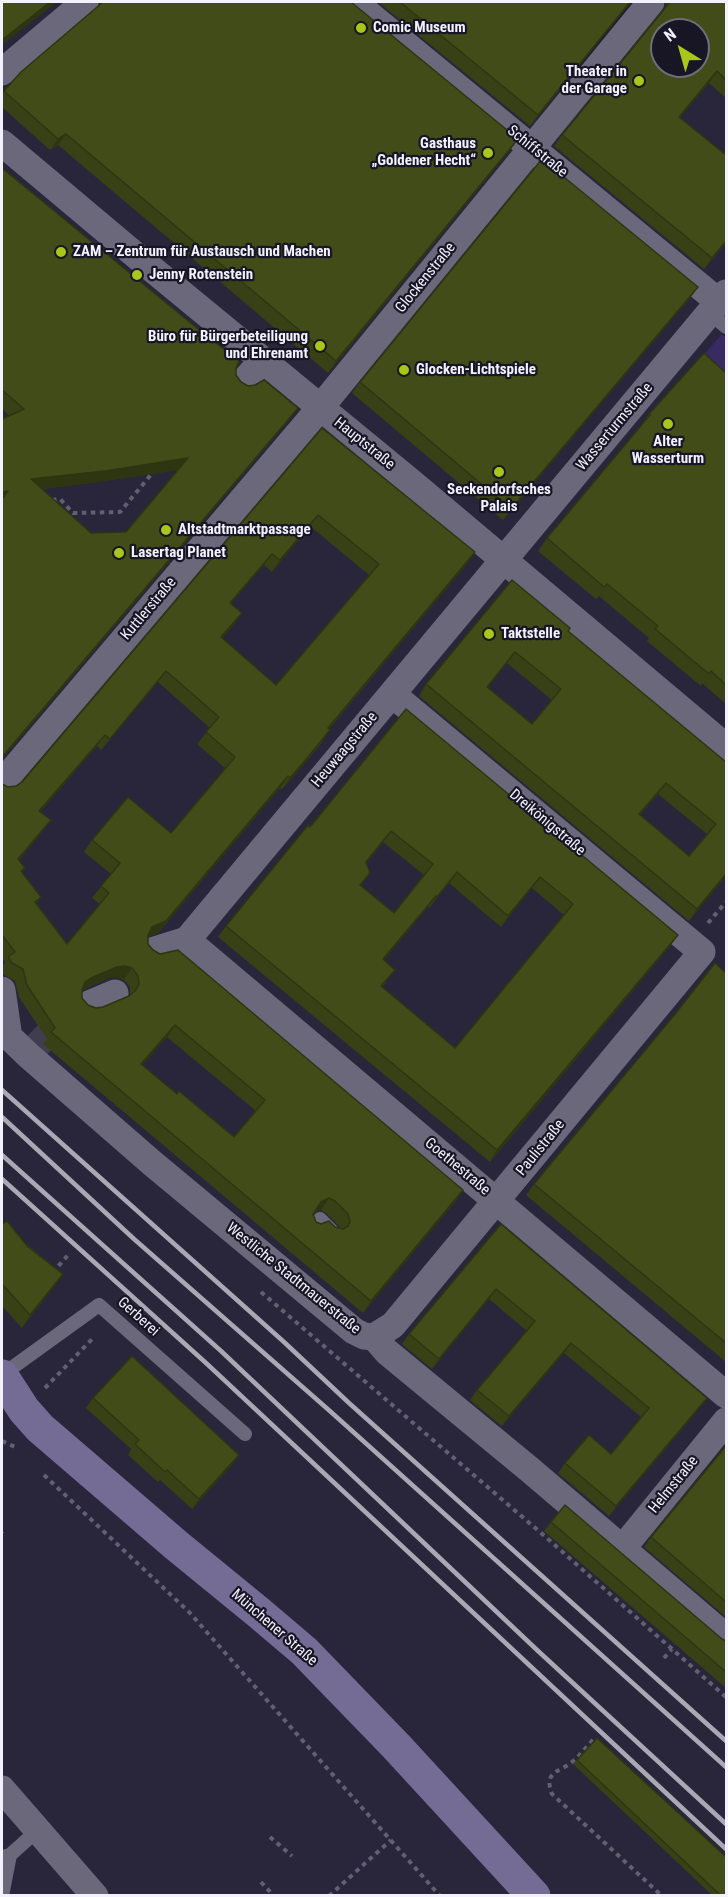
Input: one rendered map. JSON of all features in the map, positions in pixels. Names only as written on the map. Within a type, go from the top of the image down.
[{"type":"main road","name":"Münchener Straße","points":[[2,1375],[24,1410],[40,1428],[304,1651],[396,1746],[534,1896]]},
{"type":"street","points":[[2,72],[69,25],[86,2]]},
{"type":"street","name":"Schiffstraße","points":[[354,2],[532,148],[721,309]]},
{"type":"street","name":"Glockenstraße","points":[[320,408],[651,2]]},
{"type":"street","name":"Hauptstraße","points":[[2,142],[726,747]]},
{"type":"street","name":"Wasserturmstraße","points":[[504,560],[721,309]]},
{"type":"street","points":[[243,382],[263,360]]},
{"type":"street","name":"Kuttlerstraße","points":[[2,783],[320,408]]},
{"type":"street","name":"Heuwaagstraße","points":[[187,940],[504,560]]},
{"type":"street","name":"Dreikönigstraße","points":[[392,694],[702,952]]},
{"type":"street","points":[[155,950],[187,940]]},
{"type":"street","name":"Goethestraße","points":[[187,940],[726,1395]]},
{"type":"street","name":"Paulistraße","points":[[374,1337],[393,1325],[702,952]]},
{"type":"street","points":[[2,990],[5,1034]]},
{"type":"street","points":[[89,1004],[115,993]]},
{"type":"street","name":"Westliche Stadtmauerstraße","points":[[5,1034],[152,1162],[354,1331],[364,1336],[374,1337],[387,1352],[529,1468],[726,1637]]},
{"type":"street","name":"Helmstraße","points":[[622,1549],[726,1421]]},
{"type":"street","points":[[2,1789],[95,1896]]},
{"type":"lane","points":[[314,1227],[321,1219],[333,1232]]},
{"type":"lane","name":"Gerberei","points":[[2,1375],[99,1305],[245,1434]]},
{"type":"lane","points":[[2,1896],[6,1856],[38,1830]]},
{"type":"path","points":[[48,500],[60,500],[73,513],[120,512],[156,469]]},
{"type":"path","points":[[50,1267],[55,1270],[68,1255]]},
{"type":"path","points":[[332,1354],[548,1539],[726,1697]]},
{"type":"path","points":[[2,1441],[15,1448]]},
{"type":"path","points":[[41,1473],[189,1612],[440,1896]]},
{"type":"path","points":[[664,1658],[672,1649]]},
{"type":"path","points":[[593,1740],[571,1763],[559,1768],[551,1777],[549,1782],[552,1794],[663,1896]]},
{"type":"path","points":[[270,1837],[292,1856]]},
{"type":"path","points":[[328,1896],[392,1840]]},
{"type":"path","points":[[261,1882],[274,1896]]},
{"type":"shaded area","points":[[2,2],[478,2],[579,82],[644,2],[726,2],[726,323],[722,334],[726,338],[726,1895],[2,1896]]},
{"type":"shaded area","points":[[722,334],[726,338],[726,392],[695,365]]},
{"type":"building","points":[[2,2],[50,2],[2,40]]},
{"type":"building","points":[[103,2],[351,2],[518,139],[336,361],[66,134],[58,139],[4,91],[21,72]]},
{"type":"building","points":[[400,2],[630,2],[538,115]]},
{"type":"building","points":[[670,2],[726,2],[726,80],[717,71],[679,117],[726,155],[726,241],[712,258],[562,135],[650,27],[650,78],[710,78],[710,18],[657,18]]},
{"type":"building","points":[[542,159],[698,287],[511,509],[360,382]]},
{"type":"building","points":[[2,168],[239,361],[236,375],[241,382],[248,386],[264,380],[298,408],[2,757],[2,499],[8,491],[2,492],[2,419],[24,409],[2,390]],"holes":[[[188,458],[126,532],[91,533],[31,479],[105,471]]]},
{"type":"building","points":[[704,353],[726,373],[726,685],[711,671],[709,674],[655,629],[658,626],[607,584],[604,587],[547,538],[649,414]]},
{"type":"building","points":[[322,428],[475,552],[328,728],[330,730],[304,762],[290,778],[288,776],[166,921],[152,927],[148,935],[148,944],[153,950],[160,954],[178,950],[463,1190],[371,1301],[51,1032],[55,1028],[27,985],[23,969],[12,963],[8,957],[15,952],[2,935],[2,784],[8,787],[22,782]],"holes":[[[318,515],[379,564],[276,685],[221,637],[242,613],[230,603],[272,554],[280,560]],[[166,671],[219,717],[206,732],[235,757],[171,833],[128,797],[92,840],[120,863],[101,886],[109,893],[67,944],[35,902],[41,897],[21,871],[25,868],[18,859],[51,820],[39,811],[105,735],[110,739]],[[117,967],[132,968],[138,976],[139,984],[135,991],[103,1007],[96,1008],[88,1005],[82,998],[85,982]],[[175,1025],[265,1100],[234,1137],[179,1091],[177,1094],[141,1064]],[[329,1198],[348,1214],[350,1222],[343,1229],[335,1227],[329,1221],[321,1224],[316,1222],[313,1214],[321,1202]]]},
{"type":"building","points":[[512,580],[570,628],[568,631],[726,762],[726,874],[697,909],[426,684]],"holes":[[[515,652],[561,689],[532,724],[487,687]],[[666,783],[716,824],[689,856],[639,814]]]},
{"type":"building","points":[[406,709],[678,935],[497,1150],[226,926],[308,825],[310,827]],"holes":[[[391,831],[433,864],[394,913],[360,885],[370,873],[366,862]],[[457,872],[508,916],[540,877],[573,904],[455,1048],[381,986],[395,970],[383,959]]]},
{"type":"building","points":[[715,963],[726,973],[726,1343],[534,1184]]},
{"type":"building","points":[[7,1221],[28,1247],[63,1274],[30,1315],[2,1284],[2,1224]]},
{"type":"building","points":[[501,1224],[707,1398],[616,1506],[565,1463],[589,1435],[611,1454],[649,1408],[571,1343],[509,1416],[477,1390],[535,1321],[496,1289],[439,1359],[409,1334]]},
{"type":"building","points":[[132,1356],[239,1455],[199,1499],[135,1444],[139,1440],[93,1398]]},
{"type":"building","points":[[726,1446],[726,1602],[651,1537]]},
{"type":"building","points":[[565,1505],[726,1641],[726,1672],[551,1522]]},
{"type":"building","points":[[597,1738],[726,1857],[726,1896],[721,1896],[577,1760]]},
{"type":"tunnel","points":[[28,1055],[45,1037],[52,1043],[73,1021]]},
{"type":"railway","points":[[2,1090],[726,1741]]},
{"type":"railway","points":[[2,1117],[134,1239],[331,1412],[726,1767]]},
{"type":"railway","points":[[2,1155],[221,1351],[537,1650],[726,1824]]},
{"type":"railway","points":[[2,1179],[206,1363],[726,1849]]},
{"type":"place","name":"Comic Museum","points":[[361,28]]},
{"type":"place","name":"Theater in der Garage","points":[[639,81]]},
{"type":"place","name":"Gasthaus „Goldener Hecht“","points":[[488,153]]},
{"type":"place","name":"ZAM – Zentrum für Austausch und Machen","points":[[61,252]]},
{"type":"place","name":"Jenny Rotenstein","points":[[137,275]]},
{"type":"place","name":"Büro für Bürgerbeteiligung und Ehrenamt","points":[[320,346]]},
{"type":"place","name":"Glocken-Lichtspiele","points":[[404,370]]},
{"type":"place","name":"Alter Wasserturm","points":[[668,424]]},
{"type":"place","name":"Seckendorfsches Palais","points":[[499,472]]},
{"type":"place","name":"Altstadtmarktpassage","points":[[166,530]]},
{"type":"place","name":"Lasertag Planet","points":[[119,553]]},
{"type":"place","name":"Taktstelle","points":[[489,634]]}]
